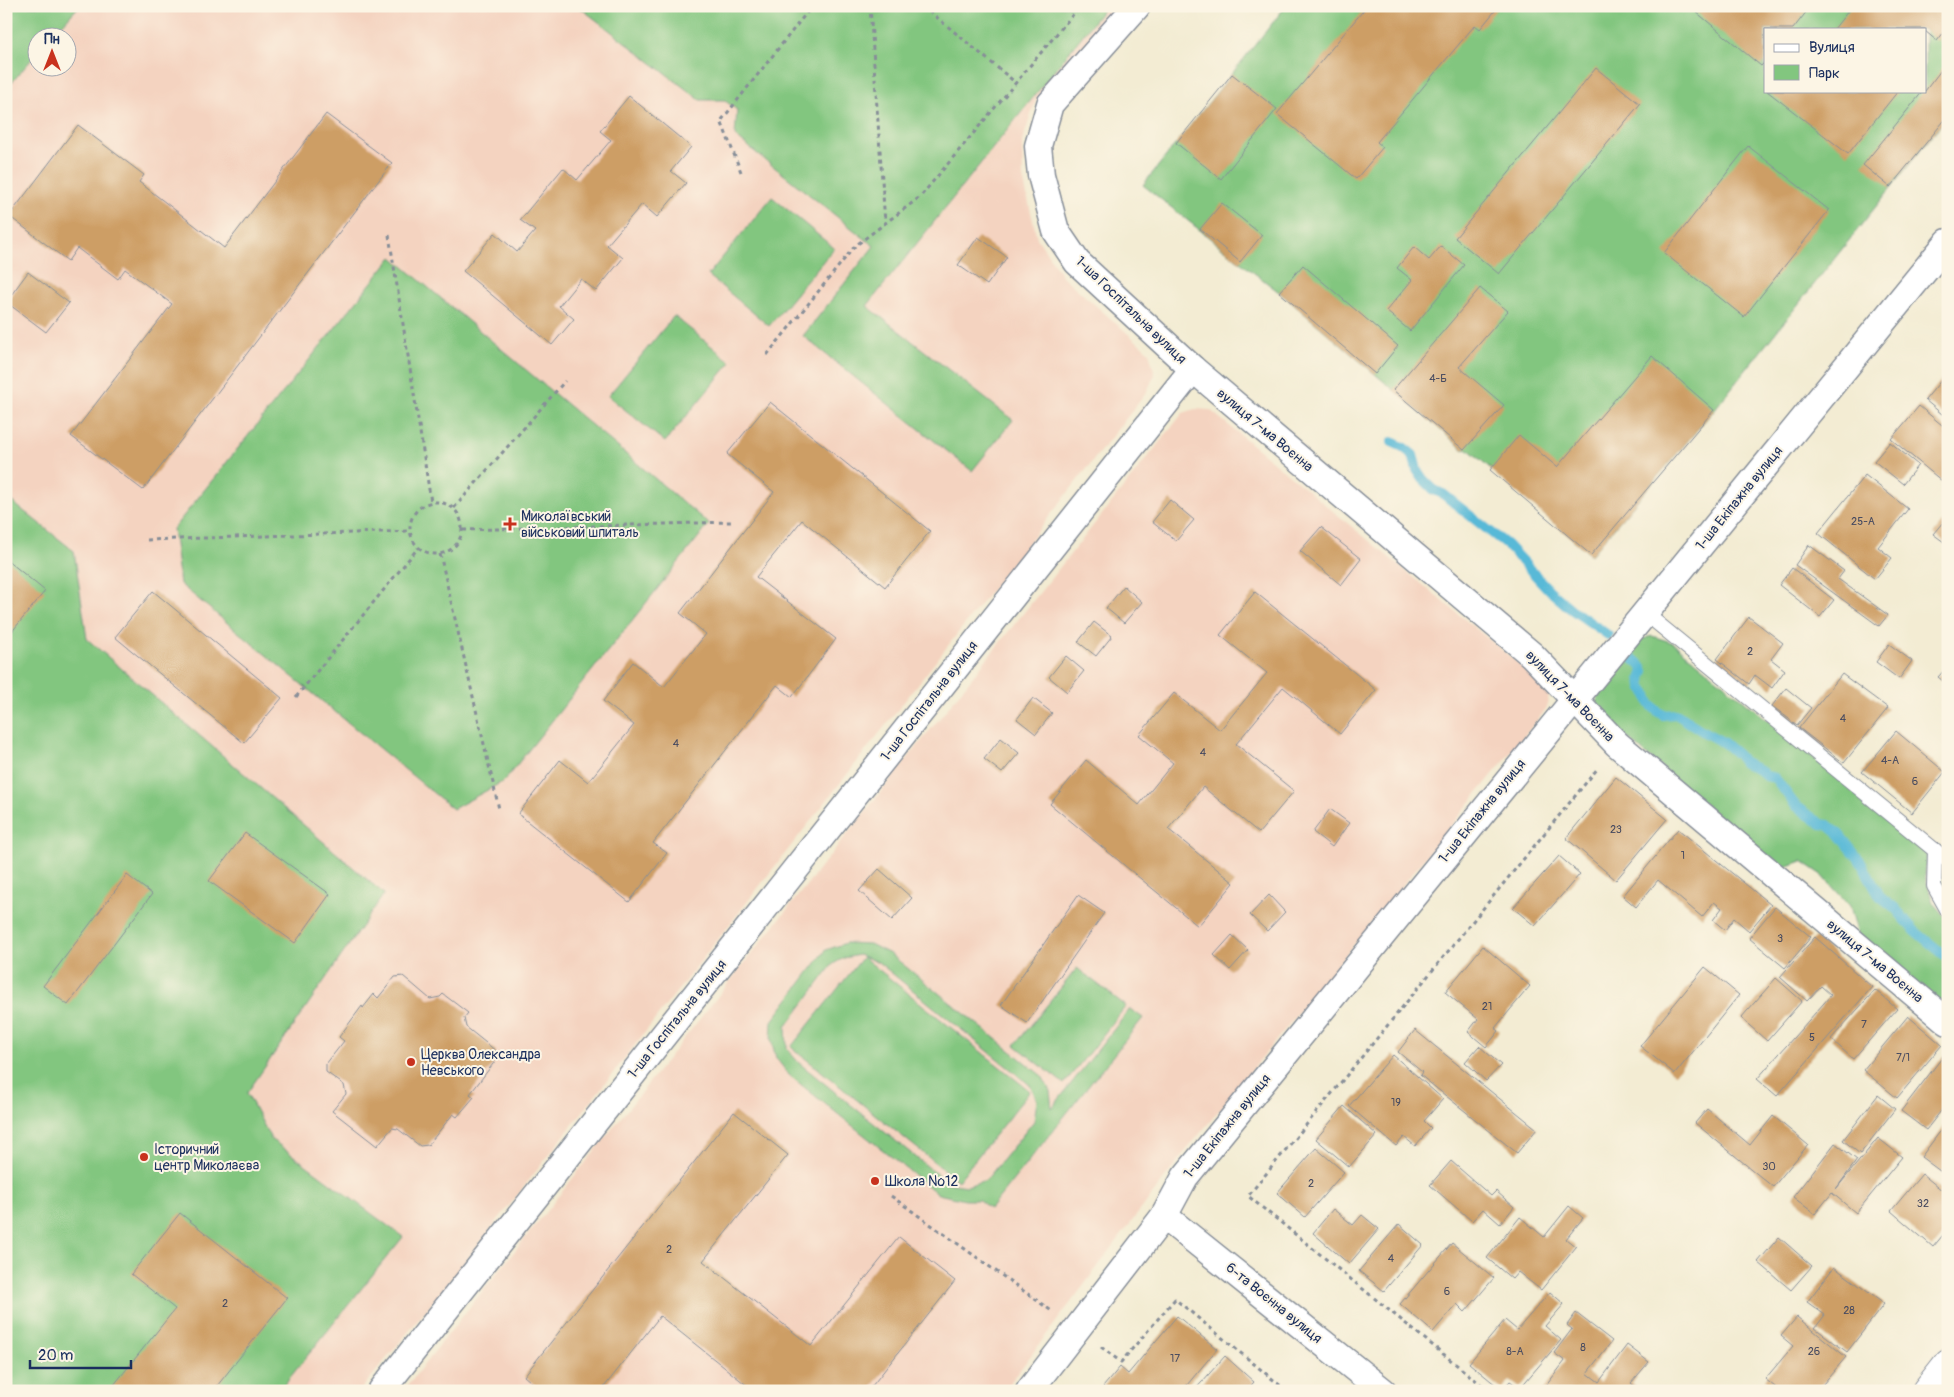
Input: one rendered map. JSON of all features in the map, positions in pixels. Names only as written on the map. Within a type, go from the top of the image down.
[{"type":"street","name":"1-ша Госпітальна вулиця","points":[[381,1391],[1193,369],[1077,262],[1056,231],[1041,175],[1038,146],[1050,104],[1137,6]]},
{"type":"street","name":"1-ша Екіпажна вулиця","points":[[1029,1391],[1164,1216],[1185,1177],[1948,242]]},
{"type":"street","name":"вулиця 7-ма Воєнна","points":[[1193,369],[1532,655],[1618,744],[1948,1022]]},
{"type":"street","name":"6-та Воєнна вулиця","points":[[1164,1216],[1383,1391]]},
{"type":"street","points":[[1926,1391],[1948,1364]]},
{"type":"lane","points":[[1646,612],[1948,861]]},
{"type":"lane","points":[[1934,850],[1934,886],[1948,911]]},
{"type":"path","points":[[741,172],[721,121],[812,6]]},
{"type":"path","points":[[870,6],[885,223]]},
{"type":"path","points":[[923,6],[1016,82]]},
{"type":"path","points":[[767,355],[855,246],[920,197],[1080,6]]},
{"type":"path","points":[[389,235],[431,502]]},
{"type":"path","points":[[454,508],[565,381]]},
{"type":"path","points":[[431,502],[443,502],[454,508],[461,518],[462,530],[459,541],[451,550],[440,554],[428,554],[418,548],[411,538],[409,526],[412,515],[420,506],[431,502]]},
{"type":"path","points":[[462,530],[731,522]]},
{"type":"path","points":[[147,540],[410,531]]},
{"type":"path","points":[[296,697],[418,548]]},
{"type":"path","points":[[440,554],[499,809]]},
{"type":"path","points":[[1489,1391],[1248,1196],[1618,744]]},
{"type":"shaded area","name":"Миколаївський військовий шпиталь","points":[[6,6],[1118,6],[1035,102],[1022,142],[1023,178],[1037,238],[1063,277],[1149,352],[1155,375],[1146,393],[454,1276],[360,1391],[6,1391]]},
{"type":"shaded area","points":[[1195,409],[1210,410],[1542,683],[1549,694],[1547,708],[1176,1163],[1004,1391],[403,1391],[1183,413]]},
{"type":"green space","points":[[6,6],[79,6],[59,28],[28,28],[28,63],[6,89]]},
{"type":"green space","points":[[578,6],[1106,6],[867,306],[1013,420],[972,471],[803,336],[874,246],[735,136],[737,110],[724,100],[700,100]]},
{"type":"green space","points":[[1286,6],[1948,6],[1948,116],[1714,410],[1591,555],[1467,448],[1464,450],[1279,292],[1143,185]]},
{"type":"green space","points":[[772,197],[834,248],[769,326],[708,275]]},
{"type":"green space","points":[[392,257],[709,524],[504,781],[453,809],[180,584],[173,529]]},
{"type":"green space","points":[[674,316],[731,362],[665,442],[608,396]]},
{"type":"green space","points":[[6,497],[74,551],[87,639],[384,894],[247,1093],[271,1139],[403,1237],[279,1391],[6,1391]]},
{"type":"green space","points":[[1652,636],[1674,643],[1927,851],[1925,876],[1933,903],[1948,920],[1948,1014],[1859,939],[1850,906],[1821,874],[1802,861],[1780,869],[1604,718],[1597,703],[1598,690],[1635,642]]},
{"type":"green space","points":[[1944,864],[1948,867],[1948,899],[1942,883]]},
{"type":"green space","points":[[846,943],[870,944],[890,954],[1042,1076],[1050,1091],[1052,1108],[1130,1009],[1143,1018],[990,1209],[979,1200],[965,1200],[938,1194],[789,1075],[776,1058],[771,1039],[772,1021],[826,950]],"holes":[[[859,955],[878,962],[1030,1085],[1037,1100],[1034,1121],[986,1180],[967,1186],[948,1183],[799,1063],[787,1049],[786,1027],[833,964],[844,958]]]},
{"type":"green space","points":[[863,957],[1030,1091],[958,1181],[791,1047]]},
{"type":"green space","points":[[1077,968],[1126,1006],[1064,1084],[1015,1045]]},
{"type":"building","points":[[1367,6],[1499,6],[1480,29],[1475,25],[1377,142],[1383,147],[1356,179],[1277,114]]},
{"type":"building","points":[[1689,6],[1811,6],[1794,28],[1764,28],[1764,63],[1761,66]]},
{"type":"building","points":[[1852,6],[1948,6],[1948,27],[1937,41],[1926,32],[1926,28],[1835,28]]},
{"type":"building","points":[[1948,61],[1948,116],[1890,187],[1863,165]]},
{"type":"building","points":[[1596,68],[1640,104],[1499,274],[1455,238]]},
{"type":"building","points":[[1232,74],[1277,109],[1221,179],[1176,143]]},
{"type":"building","points":[[1768,92],[1897,92],[1848,154]]},
{"type":"building","points":[[629,96],[691,147],[671,171],[686,183],[657,217],[642,204],[607,245],[623,258],[596,291],[581,279],[559,306],[574,319],[552,345],[463,271],[495,233],[517,252],[535,231],[520,220],[563,168],[577,180],[611,140],[600,131]]},
{"type":"building","points":[[326,114],[392,163],[143,490],[71,436],[172,304],[125,269],[118,279],[77,248],[68,261],[9,216],[78,125],[144,175],[139,182],[224,248]]},
{"type":"building","points":[[1748,146],[1829,210],[1744,317],[1664,253]]},
{"type":"building","points":[[1222,203],[1262,235],[1240,262],[1200,229]]},
{"type":"building","points":[[978,237],[1007,257],[987,285],[958,265]]},
{"type":"building","points":[[1441,246],[1464,265],[1410,331],[1386,311],[1412,280],[1397,268],[1414,247],[1429,260]]},
{"type":"building","points":[[1303,265],[1398,346],[1375,374],[1279,292]]},
{"type":"building","points":[[28,272],[69,303],[46,332],[6,302]]},
{"type":"building","points":[[1480,288],[1508,311],[1459,367],[1504,405],[1464,450],[1393,390]]},
{"type":"building","points":[[1652,356],[1714,410],[1591,555],[1490,470],[1519,435],[1557,467]]},
{"type":"building","points":[[1948,372],[1948,419],[1925,400]]},
{"type":"building","points":[[770,402],[930,531],[885,587],[802,520],[756,577],[836,639],[792,697],[777,685],[653,843],[667,853],[629,902],[518,814],[560,760],[588,782],[634,725],[603,701],[633,662],[664,687],[706,634],[680,613],[774,492],[727,454]]},
{"type":"building","points":[[1919,406],[1948,430],[1948,486],[1891,439]]},
{"type":"building","points":[[1890,442],[1918,465],[1903,484],[1874,461]]},
{"type":"building","points":[[1865,475],[1908,509],[1878,547],[1892,558],[1875,579],[1818,533]]},
{"type":"building","points":[[1170,500],[1194,520],[1176,541],[1152,522]]},
{"type":"building","points":[[1948,516],[1948,545],[1933,534]]},
{"type":"building","points":[[1321,527],[1361,559],[1341,585],[1300,551]]},
{"type":"building","points":[[1809,545],[1844,571],[1838,579],[1888,615],[1879,626],[1795,565]]},
{"type":"building","points":[[6,559],[45,591],[6,639]]},
{"type":"building","points":[[1792,568],[1834,600],[1820,617],[1779,585]]},
{"type":"building","points":[[1124,586],[1142,602],[1124,623],[1106,608]]},
{"type":"building","points":[[153,591],[282,698],[244,743],[115,637]]},
{"type":"building","points":[[1255,592],[1376,690],[1340,734],[1283,687],[1236,744],[1294,791],[1259,833],[1203,787],[1168,829],[1234,883],[1198,926],[1050,804],[1086,760],[1139,805],[1173,763],[1139,735],[1174,693],[1220,730],[1267,673],[1220,635]]},
{"type":"building","points":[[1749,617],[1783,643],[1771,659],[1785,670],[1772,688],[1755,675],[1749,684],[1717,659]]},
{"type":"building","points":[[1094,622],[1112,636],[1096,656],[1078,642]]},
{"type":"building","points":[[1889,644],[1912,661],[1899,679],[1876,662]]},
{"type":"building","points":[[1066,656],[1084,671],[1067,692],[1049,677]]},
{"type":"building","points":[[1948,666],[1948,685],[1938,677]]},
{"type":"building","points":[[1842,674],[1888,708],[1844,763],[1799,728]]},
{"type":"building","points":[[1786,688],[1811,708],[1797,725],[1772,706]]},
{"type":"building","points":[[1033,698],[1052,713],[1036,734],[1017,719]]},
{"type":"building","points":[[1896,731],[1945,772],[1912,813],[1862,772]]},
{"type":"building","points":[[1001,738],[1019,753],[1002,773],[984,759]]},
{"type":"building","points":[[1616,777],[1667,819],[1616,880],[1566,838]]},
{"type":"building","points":[[1330,809],[1349,823],[1332,847],[1313,832]]},
{"type":"building","points":[[1678,829],[1771,905],[1749,931],[1734,918],[1725,930],[1713,920],[1722,908],[1714,902],[1702,917],[1658,880],[1636,907],[1623,896]]},
{"type":"building","points":[[245,833],[330,894],[295,943],[209,881]]},
{"type":"building","points":[[1559,856],[1580,874],[1535,926],[1513,908]]},
{"type":"building","points":[[879,869],[912,898],[892,920],[859,891]]},
{"type":"building","points":[[127,875],[152,894],[68,1005],[43,986]]},
{"type":"building","points":[[1078,895],[1104,913],[1027,1023],[1001,1005]]},
{"type":"building","points":[[1269,895],[1285,912],[1267,931],[1250,915]]},
{"type":"building","points":[[1775,907],[1811,937],[1785,968],[1749,938]]},
{"type":"building","points":[[1232,935],[1248,950],[1230,970],[1214,955]]},
{"type":"building","points":[[1815,937],[1872,987],[1777,1096],[1757,1079],[1831,995],[1821,986],[1807,1001],[1780,977]]},
{"type":"building","points":[[1483,946],[1530,986],[1495,1028],[1499,1031],[1486,1047],[1468,1032],[1478,1019],[1445,992]]},
{"type":"building","points":[[1705,967],[1739,995],[1675,1074],[1640,1046]]},
{"type":"building","name":"Церква Олександра Невського","points":[[403,976],[430,999],[440,997],[443,994],[468,1013],[464,1018],[466,1027],[496,1051],[496,1060],[470,1094],[474,1097],[457,1117],[453,1114],[428,1145],[420,1146],[398,1129],[392,1128],[377,1146],[332,1111],[346,1094],[344,1085],[326,1072],[326,1064],[344,1041],[339,1037],[362,1006],[363,1008],[374,994],[378,998],[395,977]]},
{"type":"building","points":[[1776,978],[1802,1001],[1767,1041],[1741,1018]]},
{"type":"building","points":[[1875,990],[1897,1009],[1853,1059],[1831,1039]]},
{"type":"building","points":[[1908,1016],[1942,1045],[1897,1098],[1863,1070]]},
{"type":"building","points":[[1415,1030],[1537,1129],[1517,1153],[1420,1075],[1422,1072],[1398,1052]]},
{"type":"building","points":[[1479,1046],[1501,1065],[1486,1081],[1465,1062]]},
{"type":"building","points":[[1948,1050],[1948,1102],[1926,1130],[1901,1111]]},
{"type":"building","points":[[1393,1055],[1443,1099],[1424,1121],[1431,1128],[1415,1146],[1404,1137],[1396,1146],[1349,1106]]},
{"type":"building","points":[[1878,1095],[1895,1109],[1860,1154],[1843,1140]]},
{"type":"building","points":[[1344,1106],[1377,1135],[1349,1167],[1316,1139]]},
{"type":"building","points":[[1707,1109],[1750,1145],[1773,1116],[1808,1145],[1773,1187],[1695,1123]]},
{"type":"building","points":[[734,1112],[788,1155],[703,1261],[811,1346],[899,1237],[955,1281],[868,1391],[754,1391],[660,1316],[601,1391],[542,1391],[524,1376]]},
{"type":"building","points":[[1948,1121],[1948,1177],[1921,1157]]},
{"type":"building","points":[[1878,1138],[1902,1157],[1856,1213],[1832,1193],[1815,1214],[1793,1197],[1835,1143],[1857,1160],[1836,1189]]},
{"type":"building","points":[[1316,1148],[1344,1172],[1305,1217],[1277,1193]]},
{"type":"building","points":[[1451,1161],[1491,1196],[1496,1191],[1514,1207],[1500,1224],[1483,1209],[1472,1221],[1430,1185]]},
{"type":"building","points":[[1922,1174],[1948,1195],[1948,1229],[1933,1247],[1891,1211]]},
{"type":"building","points":[[1569,1206],[1583,1218],[1566,1239],[1576,1247],[1541,1290],[1518,1272],[1512,1279],[1487,1258],[1520,1217],[1544,1237]]},
{"type":"building","points":[[1333,1209],[1353,1225],[1362,1215],[1379,1229],[1349,1264],[1313,1233]]},
{"type":"building","points":[[180,1213],[287,1298],[213,1391],[109,1391],[175,1309],[131,1274]]},
{"type":"building","points":[[1399,1224],[1423,1245],[1384,1291],[1359,1271]]},
{"type":"building","points":[[1779,1237],[1812,1266],[1791,1290],[1758,1262]]},
{"type":"building","points":[[1452,1243],[1494,1278],[1465,1312],[1457,1304],[1433,1332],[1400,1304]]},
{"type":"building","points":[[1834,1267],[1884,1304],[1847,1352],[1815,1328],[1825,1315],[1807,1302]]},
{"type":"building","points":[[1550,1292],[1564,1304],[1545,1326],[1561,1340],[1520,1388],[1510,1381],[1502,1390],[1469,1363],[1505,1320],[1517,1330]]},
{"type":"building","points":[[1576,1313],[1612,1341],[1587,1373],[1599,1382],[1627,1345],[1649,1362],[1631,1383],[1640,1391],[1600,1391],[1595,1387],[1592,1391],[1542,1391],[1565,1361],[1554,1353],[1572,1329],[1567,1325]]},
{"type":"building","points":[[1177,1316],[1217,1349],[1182,1391],[1108,1391],[1103,1387],[1120,1367],[1128,1374]]},
{"type":"building","points":[[1797,1317],[1846,1357],[1817,1391],[1780,1391],[1765,1379],[1793,1346],[1781,1336]]},
{"type":"building","points":[[1225,1356],[1254,1382],[1246,1391],[1194,1391]]},
{"type":"waterway","points":[[1392,442],[1403,447],[1413,455],[1417,470],[1434,490],[1443,494],[1507,545],[1549,590],[1571,609],[1608,635]]},
{"type":"waterway","points":[[1632,658],[1644,671],[1641,679],[1642,687],[1650,704],[1657,711],[1663,715],[1676,714],[1724,743],[1744,763],[1761,771],[1766,776],[1775,778],[1795,805],[1821,824],[1828,825],[1839,834],[1859,859],[1880,896],[1895,908],[1915,931],[1948,958]]},
{"type":"place","name":"Миколаївський військовий шпиталь","points":[[510,524]]},
{"type":"place","name":"Церква Олександра Невського","points":[[411,1062]]},
{"type":"place","name":"Історичний центр Миколаєва","points":[[144,1157]]},
{"type":"place","name":"Школа №12","points":[[875,1181]]}]
